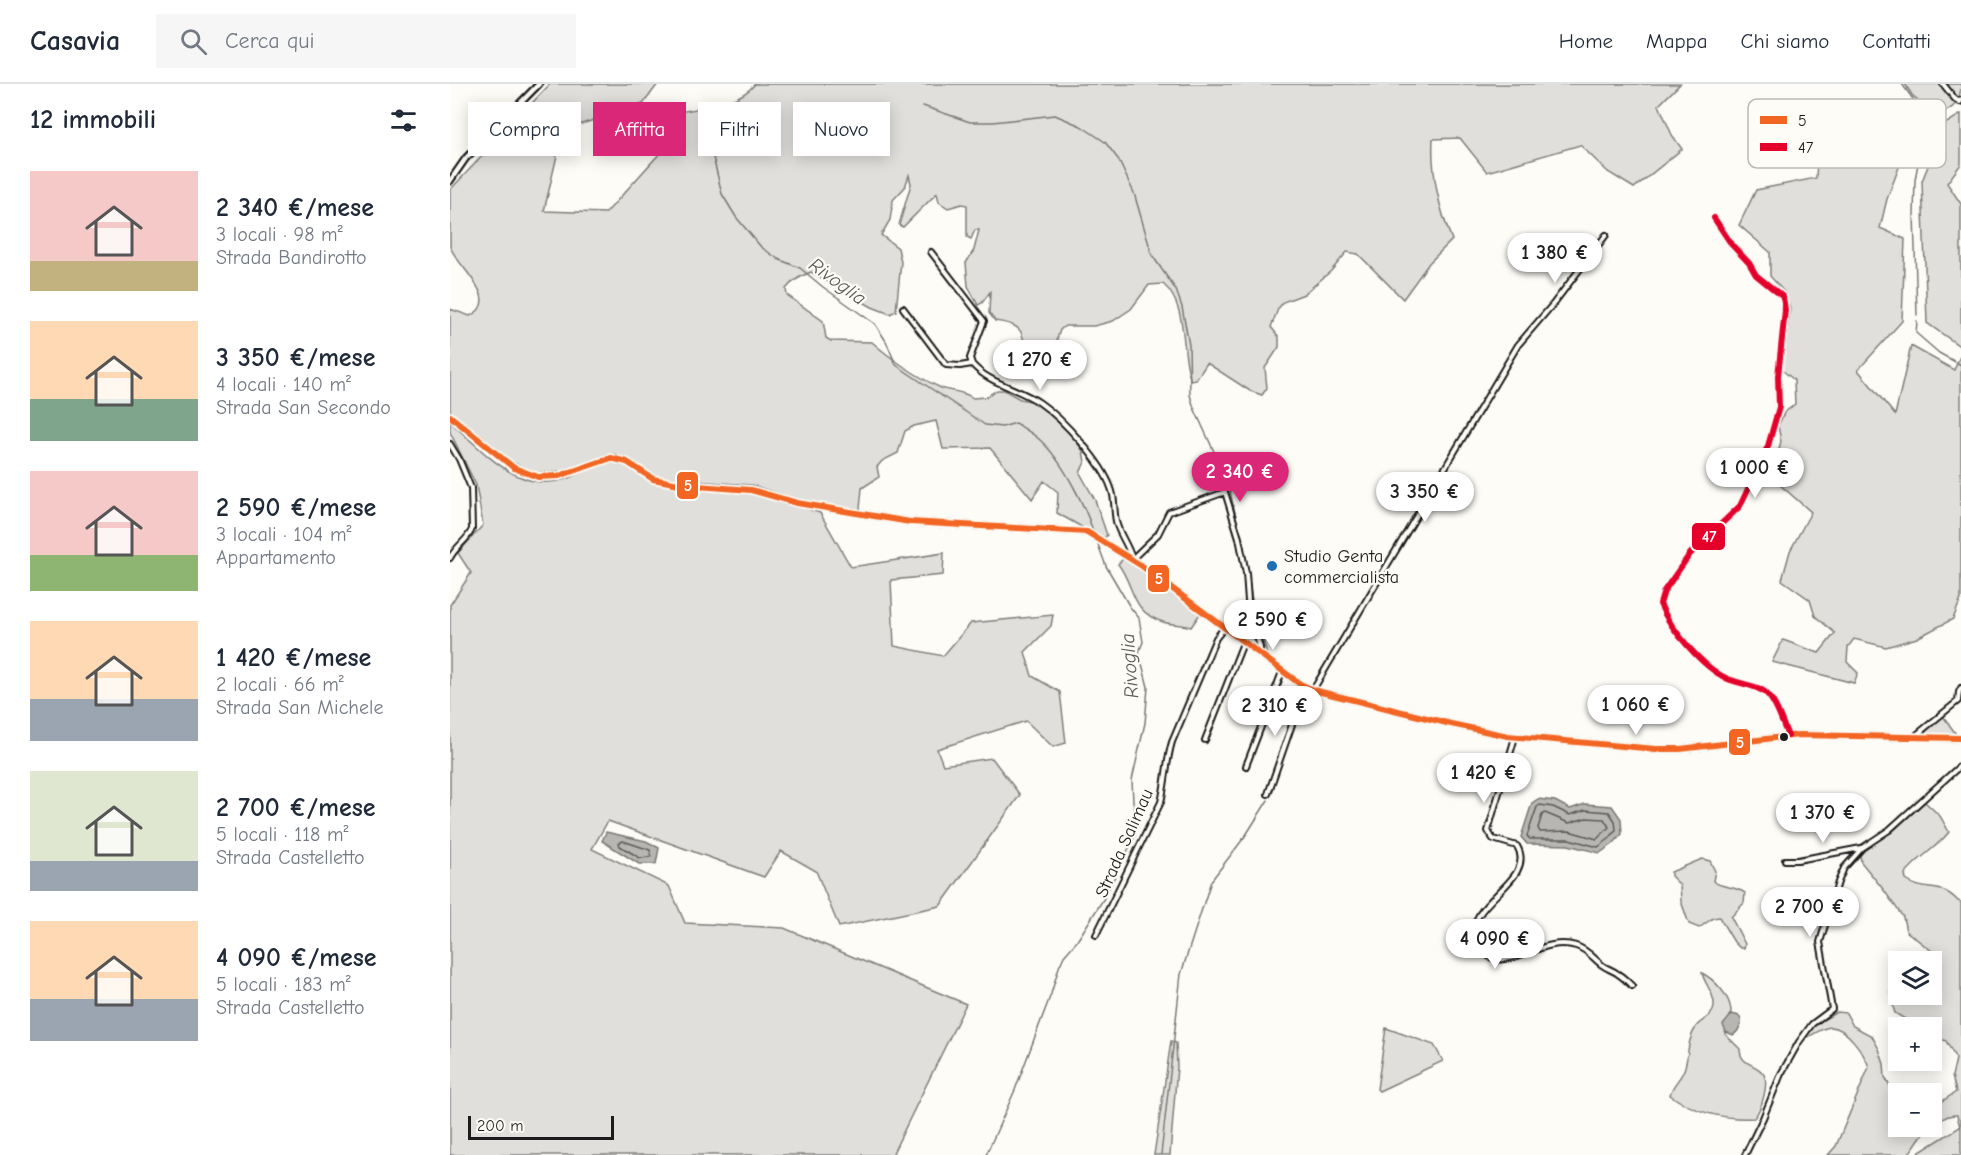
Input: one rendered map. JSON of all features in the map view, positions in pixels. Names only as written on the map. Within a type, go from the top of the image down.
[{"type":"street","points":[[450,181],[465,158],[539,84]]},
{"type":"street","points":[[1943,84],[1955,99],[1960,102],[1961,100]]},
{"type":"street","points":[[1714,218],[1756,275],[1783,297],[1785,310],[1778,376],[1779,407],[1768,446],[1740,506],[1690,554],[1664,591],[1660,604],[1677,632],[1693,651],[1719,674],[1768,694],[1788,736]]},
{"type":"street","points":[[1313,690],[1518,345],[1554,303],[1606,235]]},
{"type":"street","points":[[931,252],[984,321],[970,358],[972,364],[996,382],[1041,403],[1069,428],[1083,445],[1113,491],[1116,522],[1132,559]]},
{"type":"street","points":[[903,308],[946,365],[972,364]]},
{"type":"street","points":[[450,416],[514,468],[538,477],[559,476],[611,458],[627,462],[653,479],[684,485],[751,490],[797,503],[899,520],[1091,534],[1132,559],[1305,687],[1451,724],[1515,737],[1656,749],[1680,749],[1788,736],[1961,738]]},
{"type":"street","points":[[450,444],[471,488],[472,529],[470,535],[455,548],[450,558]]},
{"type":"street","points":[[1221,476],[1239,538],[1246,573],[1248,601],[1260,655]]},
{"type":"street","points":[[1132,559],[1158,534],[1169,512],[1225,492]]},
{"type":"street","name":"Strada Salimau","points":[[1096,935],[1161,802],[1167,759],[1172,742],[1216,638],[1224,628]]},
{"type":"street","points":[[1205,740],[1243,643]]},
{"type":"street","points":[[1246,766],[1282,672]]},
{"type":"street","points":[[1268,794],[1305,687]]},
{"type":"street","points":[[1916,736],[1958,700],[1961,688]]},
{"type":"street","points":[[1515,737],[1488,831],[1493,839],[1515,845],[1520,853],[1519,865],[1510,882],[1488,902],[1478,920],[1474,936],[1480,948],[1496,959],[1553,945],[1574,945],[1583,949],[1604,967],[1617,972],[1632,986]]},
{"type":"street","points":[[1745,1155],[1781,1074],[1803,1035],[1812,1024],[1832,1009],[1821,937],[1840,876],[1862,848],[1889,830],[1961,765]]},
{"type":"street","points":[[1785,860],[1804,859],[1862,848]]},
{"type":"shaded area","points":[[550,84],[658,84],[644,102],[593,102],[593,120],[581,124],[581,102],[533,102]]},
{"type":"shaded area","points":[[755,84],[1680,84],[1659,105],[1672,135],[1682,149],[1634,188],[1608,172],[1580,145],[1487,172],[1460,138],[1433,139],[1433,164],[1437,190],[1452,240],[1429,263],[1403,299],[1358,254],[1347,252],[1331,271],[1304,294],[1283,302],[1271,327],[1279,337],[1279,347],[1265,368],[1267,388],[1262,395],[1250,391],[1207,363],[1196,380],[1191,381],[1177,304],[1163,284],[1149,285],[1131,309],[1113,321],[1094,326],[1065,326],[1060,330],[1057,339],[1069,356],[1066,365],[1047,367],[1031,365],[1020,331],[1007,323],[995,321],[989,313],[990,292],[978,305],[968,286],[966,263],[974,250],[979,230],[975,230],[971,239],[967,237],[967,205],[948,208],[939,202],[937,193],[903,227],[899,225],[911,184],[909,175],[905,187],[893,200],[890,220],[881,235],[898,248],[901,262],[896,311],[890,314],[872,307],[811,272],[791,283],[786,289],[787,295],[823,321],[826,338],[831,341],[872,342],[923,379],[941,388],[973,398],[986,397],[997,390],[1004,390],[1020,399],[1035,402],[1070,432],[1083,451],[1085,462],[1080,473],[1095,500],[1107,535],[1103,539],[1057,513],[1058,492],[1044,481],[1032,499],[990,448],[943,449],[936,421],[914,426],[905,431],[898,453],[882,461],[877,467],[879,477],[862,488],[860,509],[827,506],[752,485],[652,476],[633,461],[614,454],[561,471],[534,473],[503,457],[450,412],[450,309],[470,316],[479,309],[482,301],[475,282],[450,246],[450,190],[482,156],[557,156],[544,211],[606,213],[657,156],[686,156],[686,111],[698,108],[698,156],[781,156],[781,102],[724,102],[740,96]]},
{"type":"shaded area","points":[[1905,84],[1961,84],[1957,103],[1946,111],[1946,99],[1916,99]]},
{"type":"shaded area","points":[[1961,114],[1961,164],[1947,183],[1961,204],[1961,347],[1927,323],[1922,181],[1927,168],[1946,168],[1946,123]]},
{"type":"shaded area","points":[[1817,168],[1899,168],[1887,199],[1880,228],[1905,239],[1902,321],[1858,370],[1895,415],[1911,346],[1954,370],[1961,354],[1961,599],[1953,619],[1917,638],[1886,647],[1854,639],[1848,647],[1847,662],[1858,673],[1854,683],[1772,662],[1783,640],[1819,653],[1835,633],[1815,616],[1810,600],[1782,580],[1790,551],[1811,512],[1772,478],[1781,441],[1778,426],[1784,413],[1795,404],[1794,380],[1782,370],[1790,309],[1786,294],[1770,276],[1770,252],[1739,225],[1756,190],[1816,178]]},
{"type":"shaded area","points":[[450,422],[502,467],[532,481],[549,482],[566,479],[594,466],[613,462],[621,463],[671,486],[749,493],[820,513],[851,567],[944,553],[943,575],[891,580],[894,646],[943,656],[971,623],[1053,615],[1051,626],[1025,652],[1032,676],[1060,692],[1066,743],[1053,747],[1026,721],[937,749],[943,765],[992,758],[1020,795],[940,906],[839,927],[816,871],[781,851],[764,877],[608,821],[592,849],[669,886],[685,923],[784,928],[966,1004],[893,1153],[896,1155],[450,1155],[450,605],[471,573],[458,553],[483,525],[476,485],[450,432]]},
{"type":"shaded area","points":[[1124,558],[1200,614],[1191,627],[1163,622],[1144,612],[1134,598],[1118,564]]},
{"type":"shaded area","points":[[1943,716],[1956,734],[1923,734]]},
{"type":"shaded area","points":[[1925,802],[1940,816],[1949,832],[1905,874],[1906,880],[1913,884],[1945,891],[1961,902],[1961,1155],[1915,1155],[1960,1127],[1957,1115],[1942,1120],[1942,1101],[1956,1092],[1952,1076],[1956,1059],[1946,1041],[1942,1039],[1942,1017],[1902,1017],[1895,1013],[1893,1007],[1894,1005],[1942,1005],[1942,951],[1932,951],[1906,931],[1903,917],[1861,862],[1860,855],[1864,850],[1892,832]]},
{"type":"shaded area","points":[[1702,859],[1710,861],[1715,871],[1713,881],[1745,893],[1744,903],[1731,917],[1745,944],[1744,948],[1740,948],[1734,942],[1719,917],[1713,918],[1699,928],[1689,924],[1681,901],[1680,885],[1671,876],[1671,872]]},
{"type":"shaded area","points":[[1702,973],[1721,988],[1730,1004],[1731,1013],[1725,1034],[1740,1049],[1742,1058],[1765,1076],[1764,1095],[1754,1118],[1732,1118],[1710,1114],[1670,1095],[1685,1067],[1693,1033],[1714,1007],[1713,998]]},
{"type":"shaded area","points":[[1837,1012],[1846,1013],[1853,1026],[1872,1036],[1879,1049],[1888,1083],[1888,1137],[1921,1137],[1907,1155],[1828,1155],[1836,1146],[1869,1067],[1854,1041],[1836,1028],[1820,1030],[1804,1039],[1816,1024]]},
{"type":"shaded area","points":[[1386,1028],[1434,1045],[1443,1061],[1379,1091],[1377,1089]]},
{"type":"shaded area","points":[[1171,1041],[1176,1043],[1177,1067],[1170,1155],[1154,1155]]},
{"type":"water","points":[[1538,799],[1555,801],[1570,809],[1585,804],[1612,806],[1621,819],[1622,834],[1600,853],[1568,845],[1527,844],[1521,837],[1532,803]]},
{"type":"water","points":[[606,832],[646,841],[659,848],[656,864],[639,864],[602,841]]},
{"type":"water","points":[[1732,1014],[1739,1016],[1741,1021],[1739,1029],[1733,1035],[1726,1032],[1723,1025]]},
{"type":"waterway","points":[[1902,84],[1913,99]]},
{"type":"waterway","points":[[923,106],[970,122],[993,122],[1055,115],[1081,126],[1105,142],[1118,159],[1134,193],[1152,255],[1176,290],[1182,307],[1189,345],[1190,395],[1228,482],[1240,535]]},
{"type":"waterway","name":"Rivoglia","points":[[713,157],[722,194],[736,217],[761,247],[778,259],[800,268],[875,324],[886,341],[896,365],[985,425],[1002,427],[1016,423],[1037,438],[1056,459],[1072,484],[1094,534]]},
{"type":"waterway","points":[[1917,168],[1914,215],[1917,315]]},
{"type":"waterway","points":[[1917,321],[1916,333],[1939,353],[1961,365]]},
{"type":"waterway","name":"Rivoglia","points":[[986,1155],[1015,1090],[1059,967],[1064,956],[1077,941],[1104,898],[1135,836],[1138,820],[1133,802],[1132,780],[1145,723],[1148,687],[1139,652],[1143,642],[1139,618],[1106,566],[1096,539]]},
{"type":"waterway","points":[[1242,545],[1257,627]]},
{"type":"waterway","points":[[1261,633],[1268,658]]},
{"type":"waterway","points":[[1277,664],[1302,682]]},
{"type":"waterway","points":[[1161,1155],[1181,974],[1211,881],[1246,835],[1268,800]]},
{"type":"transit line","name":"47","points":[[1714,218],[1756,275],[1783,297],[1785,310],[1778,376],[1779,407],[1768,446],[1740,506],[1690,554],[1664,591],[1660,604],[1680,636],[1708,666],[1728,679],[1763,691],[1771,698],[1788,736]]},
{"type":"transit line","name":"5","points":[[450,416],[514,468],[538,477],[559,476],[611,458],[627,462],[653,479],[684,485],[751,490],[797,503],[910,522],[1087,532],[1142,566],[1300,684],[1313,690],[1451,724],[1508,736],[1656,749],[1680,749],[1799,735],[1961,738]]},
{"type":"place","name":"Studio Genta commercialista","points":[[1272,566]]}]
